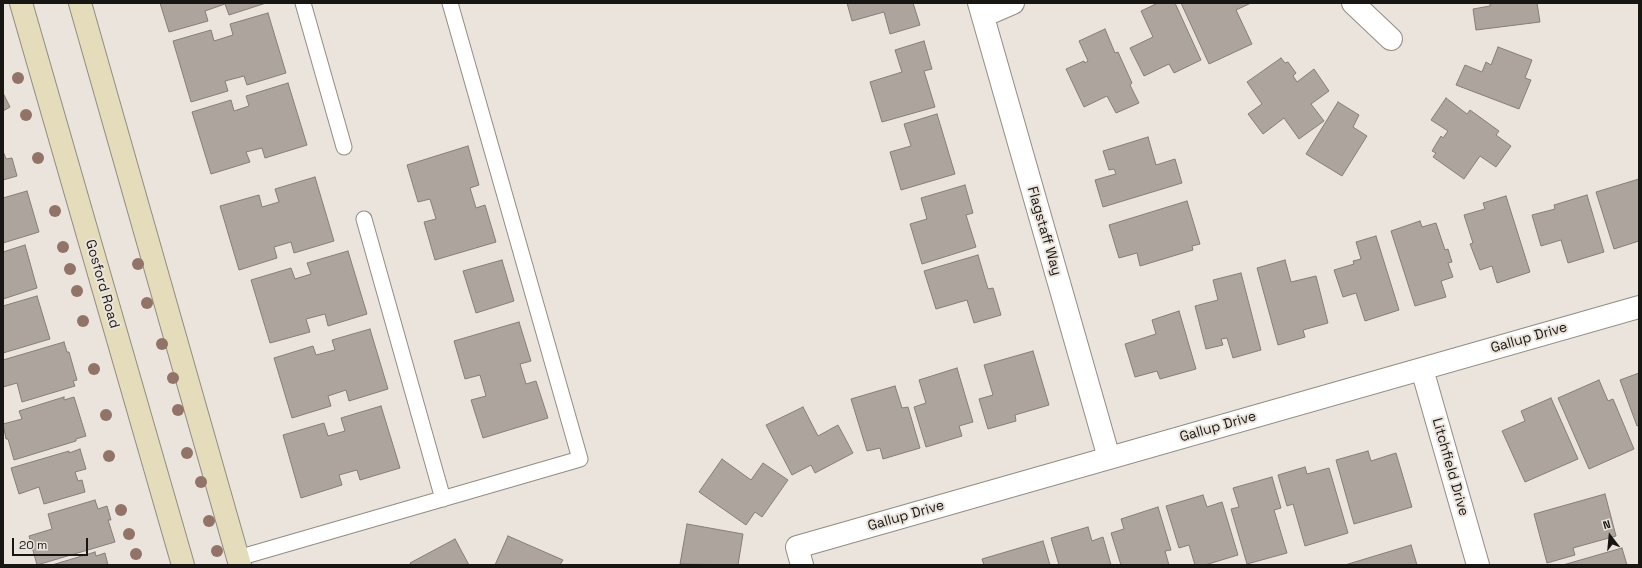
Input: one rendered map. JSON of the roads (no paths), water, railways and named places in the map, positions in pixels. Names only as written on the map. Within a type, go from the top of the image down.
[{"type":"main road","name":"Gosford Road","points":[[22,3],[183,565]]},
{"type":"main road","points":[[80,3],[239,561]]},
{"type":"street","points":[[981,10],[1013,3]]},
{"type":"street","points":[[1353,3],[1391,39]]},
{"type":"street","name":"Flagstaff Way","points":[[981,10],[1109,458]]},
{"type":"street","name":"Gallup Drive","points":[[799,556],[1109,458],[1639,307]]},
{"type":"street","name":"Litchfield Drive","points":[[1422,369],[1478,565]]},
{"type":"lane","points":[[303,3],[344,147]]},
{"type":"lane","points":[[239,561],[580,459],[452,4]]},
{"type":"lane","points":[[364,219],[443,499]]}]
